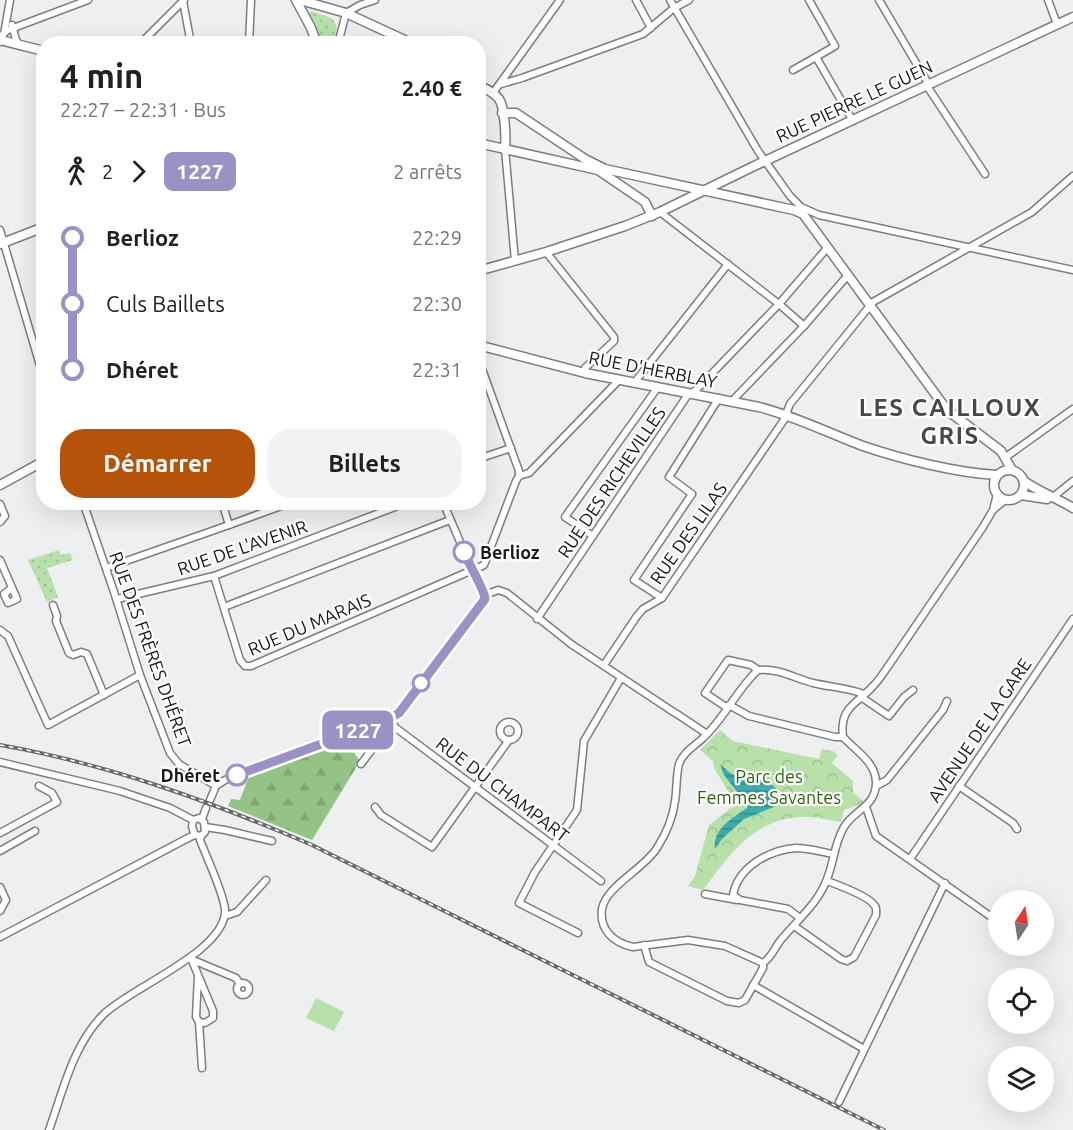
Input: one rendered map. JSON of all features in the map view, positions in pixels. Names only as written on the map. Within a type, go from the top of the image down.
[{"type":"main road","points":[[296,0],[314,36]]},
{"type":"main road","points":[[300,0],[346,13],[396,36]]},
{"type":"main road","points":[[304,14],[309,7],[316,4]]},
{"type":"main road","name":"RUE PIERRE LE GUEN","points":[[486,269],[546,252],[659,213],[1073,17]]},
{"type":"main road","points":[[1,39],[36,49]]},
{"type":"main road","points":[[486,89],[493,93],[501,103],[505,148]]},
{"type":"main road","points":[[502,113],[516,113],[583,163]]},
{"type":"main road","points":[[486,144],[583,163],[620,174],[799,212],[805,216],[951,415],[1001,451],[1012,470],[1024,481],[1073,508]]},
{"type":"main road","points":[[598,168],[659,213]]},
{"type":"main road","points":[[620,174],[623,186]]},
{"type":"main road","points":[[726,180],[732,197]]},
{"type":"main road","points":[[2,244],[36,230]]},
{"type":"main road","name":"RUE D'HERBLAY","points":[[486,347],[585,373],[732,400],[787,414],[863,446],[886,453],[981,474],[998,475]]},
{"type":"main road","points":[[0,485],[36,465]]},
{"type":"main road","points":[[995,491],[998,475],[1012,470]]},
{"type":"main road","points":[[981,474],[1005,500],[1014,500],[1021,495],[1024,481]]},
{"type":"main road","points":[[1021,495],[1040,497],[1073,508]]},
{"type":"street","points":[[1,39],[10,0]]},
{"type":"street","points":[[1,39],[14,28],[88,0]]},
{"type":"street","points":[[148,36],[184,0]]},
{"type":"street","points":[[184,0],[190,36]]},
{"type":"street","points":[[249,36],[251,0]]},
{"type":"street","points":[[340,36],[346,13],[375,0]]},
{"type":"street","points":[[493,93],[560,0]]},
{"type":"street","points":[[636,0],[651,28]]},
{"type":"street","points":[[670,0],[765,161],[790,196],[801,207],[819,214],[1073,270]]},
{"type":"street","points":[[501,84],[643,34],[674,8],[689,0]]},
{"type":"street","points":[[793,70],[835,46],[809,0]]},
{"type":"street","points":[[879,0],[928,85],[985,174]]},
{"type":"street","points":[[1048,0],[1058,24]]},
{"type":"street","points":[[7,18],[14,28],[16,40],[20,46]]},
{"type":"street","points":[[816,57],[853,121]]},
{"type":"street","points":[[509,71],[516,80]]},
{"type":"street","points":[[505,148],[515,261]]},
{"type":"street","name":"RUE DES LILAS","points":[[606,662],[643,609],[662,598],[787,414],[789,404],[873,302],[1032,212],[1073,177]]},
{"type":"street","points":[[783,208],[790,196]]},
{"type":"street","points":[[659,213],[728,264],[804,326]]},
{"type":"street","points":[[0,230],[2,244],[36,353]]},
{"type":"street","name":"RUE DES RICHEVILLES","points":[[537,619],[681,405],[779,304],[828,247]]},
{"type":"street","points":[[546,252],[614,337],[614,341],[585,368],[585,373]]},
{"type":"street","points":[[634,383],[728,264]]},
{"type":"street","points":[[732,400],[804,326],[848,275]]},
{"type":"street","points":[[472,570],[486,562],[519,476],[486,380]]},
{"type":"street","points":[[519,476],[530,473],[619,380]]},
{"type":"street","points":[[593,536],[565,517],[658,387]]},
{"type":"street","points":[[662,598],[634,580],[692,494],[669,477],[719,398]]},
{"type":"street","points":[[1006,457],[1073,409]]},
{"type":"street","points":[[486,456],[511,448]]},
{"type":"street","points":[[1053,497],[1073,481]]},
{"type":"street","points":[[993,510],[995,491]]},
{"type":"street","points":[[763,963],[769,959],[779,942],[818,899],[827,881],[833,854],[844,826],[874,797],[876,786],[873,766],[843,737],[844,716],[850,707],[874,686],[993,510],[1005,500]]},
{"type":"street","points":[[0,504],[5,516],[0,522]]},
{"type":"street","name":"RUE DES FRÈRES DHÉRET","points":[[86,510],[117,599],[140,675],[156,720],[174,759],[216,786]]},
{"type":"street","points":[[224,510],[229,525]]},
{"type":"street","points":[[106,568],[270,510]]},
{"type":"street","name":"RUE DE L'AVENIR","points":[[117,599],[214,576],[387,510]]},
{"type":"street","points":[[446,510],[472,570],[486,595]]},
{"type":"street","points":[[224,607],[450,520]]},
{"type":"street","points":[[0,560],[12,588]]},
{"type":"street","name":"RUE DU MARAIS","points":[[214,576],[242,664],[251,666],[472,570]]},
{"type":"street","points":[[361,764],[391,721],[483,603],[486,595],[498,590],[621,678],[707,734]]},
{"type":"street","points":[[53,605],[57,615],[55,619],[69,653],[87,654],[104,695]]},
{"type":"street","name":"AVENUE DE LA GARE","points":[[910,858],[1073,619]]},
{"type":"street","points":[[0,630],[8,636],[48,725],[140,675]]},
{"type":"street","points":[[758,670],[751,664],[728,660],[705,693],[748,716],[843,737]]},
{"type":"street","points":[[763,963],[726,946],[688,940],[633,947],[616,942],[605,929],[602,919],[603,907],[612,891],[645,864],[664,836],[671,816],[680,762],[687,751],[707,734],[747,680],[758,670],[770,669],[812,682],[851,690],[863,696],[889,716],[904,697],[913,690]]},
{"type":"street","points":[[578,933],[519,903],[535,872],[577,810],[584,741],[621,678]]},
{"type":"street","points":[[876,786],[888,780],[943,710],[947,701]]},
{"type":"street","points":[[210,800],[216,786],[228,779],[391,721]]},
{"type":"street","name":"RUE DU CHAMPART","points":[[391,721],[612,891]]},
{"type":"street","points":[[375,807],[381,815],[432,847],[510,740]]},
{"type":"street","points":[[0,762],[120,791],[170,808],[193,819],[202,819]]},
{"type":"street","points":[[0,833],[57,802],[52,793],[39,786]]},
{"type":"street","points":[[959,786],[1013,823],[1017,830]]},
{"type":"street","points":[[866,807],[876,836],[988,915]]},
{"type":"street","points":[[0,937],[205,832],[202,819],[206,808]]},
{"type":"street","points":[[49,1130],[73,1061],[98,1021],[115,1005],[191,958],[217,932],[225,916],[224,904],[198,835],[192,827],[193,819]]},
{"type":"street","points":[[205,827],[272,841]]},
{"type":"street","points":[[0,850],[35,831]]},
{"type":"street","points":[[740,900],[733,895],[735,887],[746,870],[755,862],[796,848],[833,854]]},
{"type":"street","points":[[225,916],[237,912],[266,880]]},
{"type":"street","points":[[794,926],[841,960],[847,961],[854,957],[877,909],[875,905],[849,889],[827,881]]},
{"type":"street","points":[[839,1102],[945,883]]},
{"type":"street","points":[[0,887],[6,900],[0,911]]},
{"type":"street","points":[[705,894],[788,909],[800,918]]},
{"type":"street","points":[[644,945],[649,962],[727,1001],[739,1003],[745,1000],[763,968],[763,963]]},
{"type":"street","points":[[191,958],[213,1011],[213,1018],[209,1022],[199,1022]]},
{"type":"street","points":[[191,958],[236,978],[240,984]]},
{"type":"street","points":[[198,976],[196,1017],[199,1022],[201,1068]]},
{"type":"street","points":[[753,985],[864,1049]]},
{"type":"green space","points":[[311,11],[332,18],[337,27],[335,36],[316,36],[308,15]]},
{"type":"green space","points":[[59,550],[61,555],[70,553],[73,560],[47,568],[58,597],[47,602],[28,560]]},
{"type":"green space","name":"Parc des Femmes Savantes","points":[[720,730],[733,741],[819,759],[822,749],[833,751],[838,755],[832,763],[853,781],[853,792],[865,803],[844,810],[841,822],[809,817],[774,822],[760,829],[735,850],[703,890],[688,886],[695,876],[709,825],[736,804],[714,768],[713,761],[700,750]]},
{"type":"green space","points":[[347,743],[360,761],[312,840],[228,806],[231,799],[240,800],[249,776]]},
{"type":"green space","points":[[316,998],[344,1012],[334,1031],[306,1018]]},
{"type":"water","points":[[720,764],[732,774],[771,784],[780,795],[776,806],[744,819],[722,839],[715,849],[720,830],[748,806],[724,775]]},
{"type":"railway","points":[[0,745],[80,763],[159,786],[198,799],[312,845],[884,1130]]},
{"type":"bus line","name":"1227","points":[[237,775],[389,719],[399,713],[485,599],[486,595],[476,580],[464,552]]},
{"type":"place","name":"Berlioz","points":[[464,552]]},
{"type":"place","name":"Dhéret","points":[[237,775]]},
{"type":"district","name":"LES CAILLOUX GRIS","points":[[950,421]]}]
